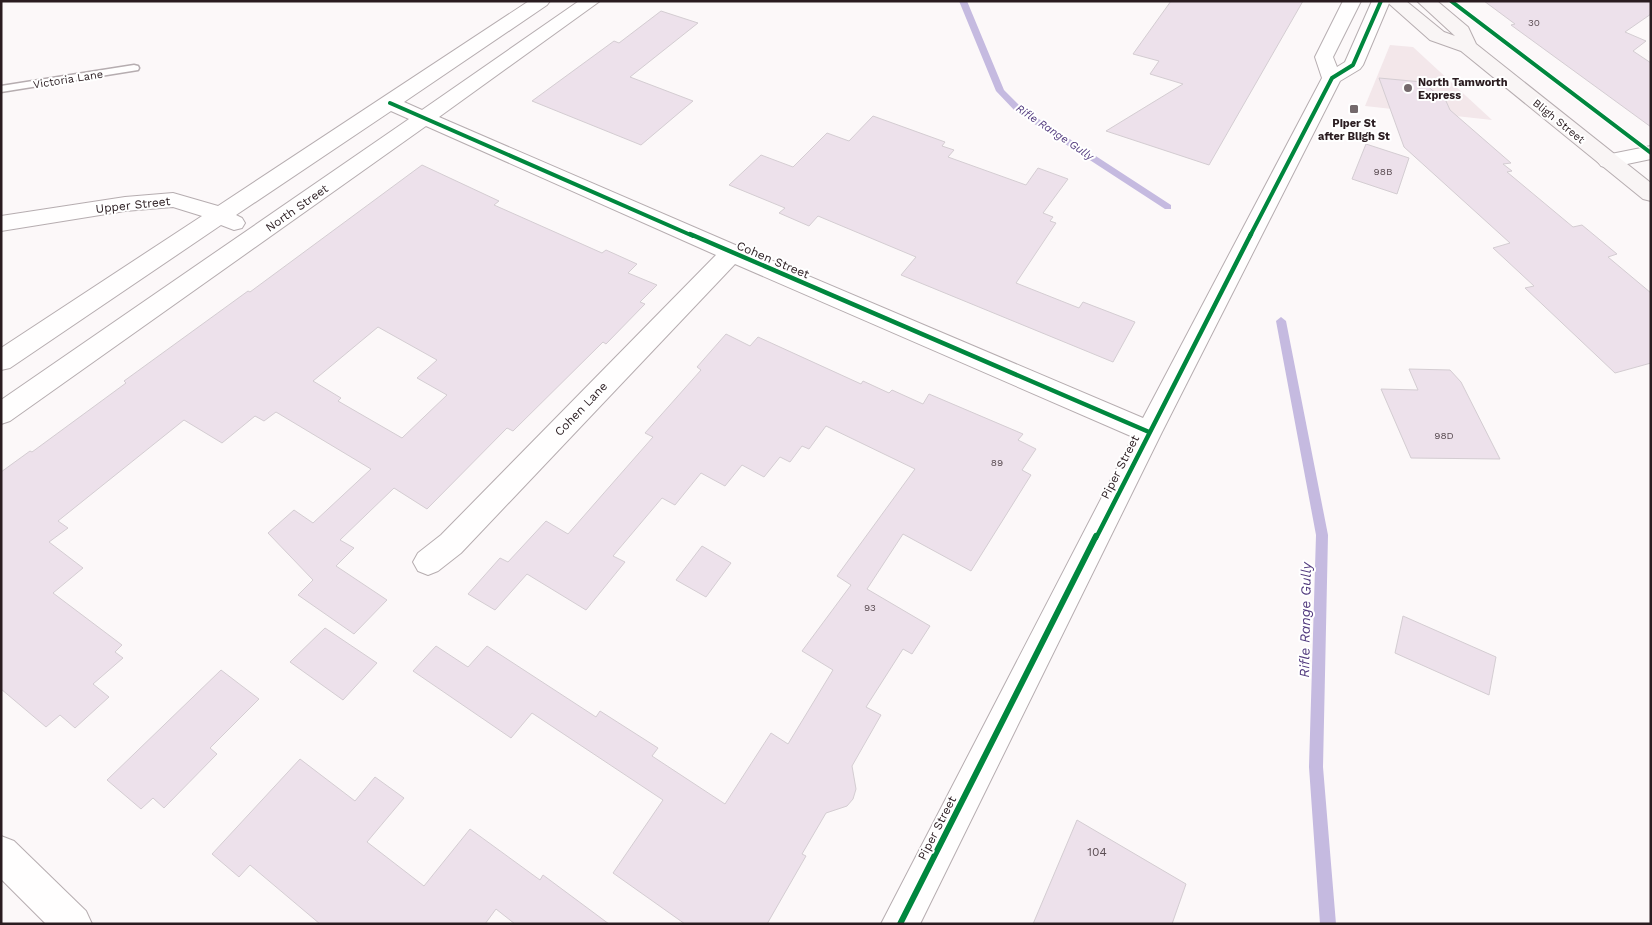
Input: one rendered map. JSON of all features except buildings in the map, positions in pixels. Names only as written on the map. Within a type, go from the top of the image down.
[{"type":"street","points":[[1,361],[541,1]]},
{"type":"street","points":[[1352,1],[1324,57],[1332,78],[1353,65],[1381,1]]},
{"type":"street","name":"Bligh Street","points":[[1395,1],[1437,36],[1468,47],[1651,194]]},
{"type":"street","name":"Bligh Street","points":[[1426,1],[1462,31],[1468,47]]},
{"type":"street","name":"North Street","points":[[1,414],[427,118],[589,2]]},
{"type":"street","name":"Piper Street","points":[[900,924],[1149,432],[1332,78]]},
{"type":"street","name":"Cohen Street","points":[[390,103],[732,253],[1149,432]]},
{"type":"street","points":[[1608,161],[1651,152]]},
{"type":"street","name":"Upper Street","points":[[1,224],[152,201],[188,202],[220,216],[257,236]]},
{"type":"street","name":"Cohen Lane","points":[[428,562],[451,544],[732,253]]},
{"type":"street","points":[[1,854],[70,923]]},
{"type":"lane","name":"Victoria Lane","points":[[1,89],[134,68]]},
{"type":"shaded area","points":[[1390,45],[1413,47],[1492,120],[1365,106]]},
{"type":"waterway","name":"Rifle Range Gully","points":[[963,1],[1000,91],[1019,110],[1168,207]]},
{"type":"waterway","name":"Rifle Range Gully","points":[[1281,321],[1322,535],[1316,767],[1328,924]]},
{"type":"cycle path","points":[[900,924],[1149,432],[1332,78],[1353,65],[1381,1]]},
{"type":"cycle path","points":[[1451,1],[1651,153]]},
{"type":"cycle path","points":[[390,103],[732,253],[1149,432]]},
{"type":"place","name":"North Tamworth Express","points":[[1408,88]]},
{"type":"place","name":"Piper St after Bligh St","points":[[1354,109]]}]
